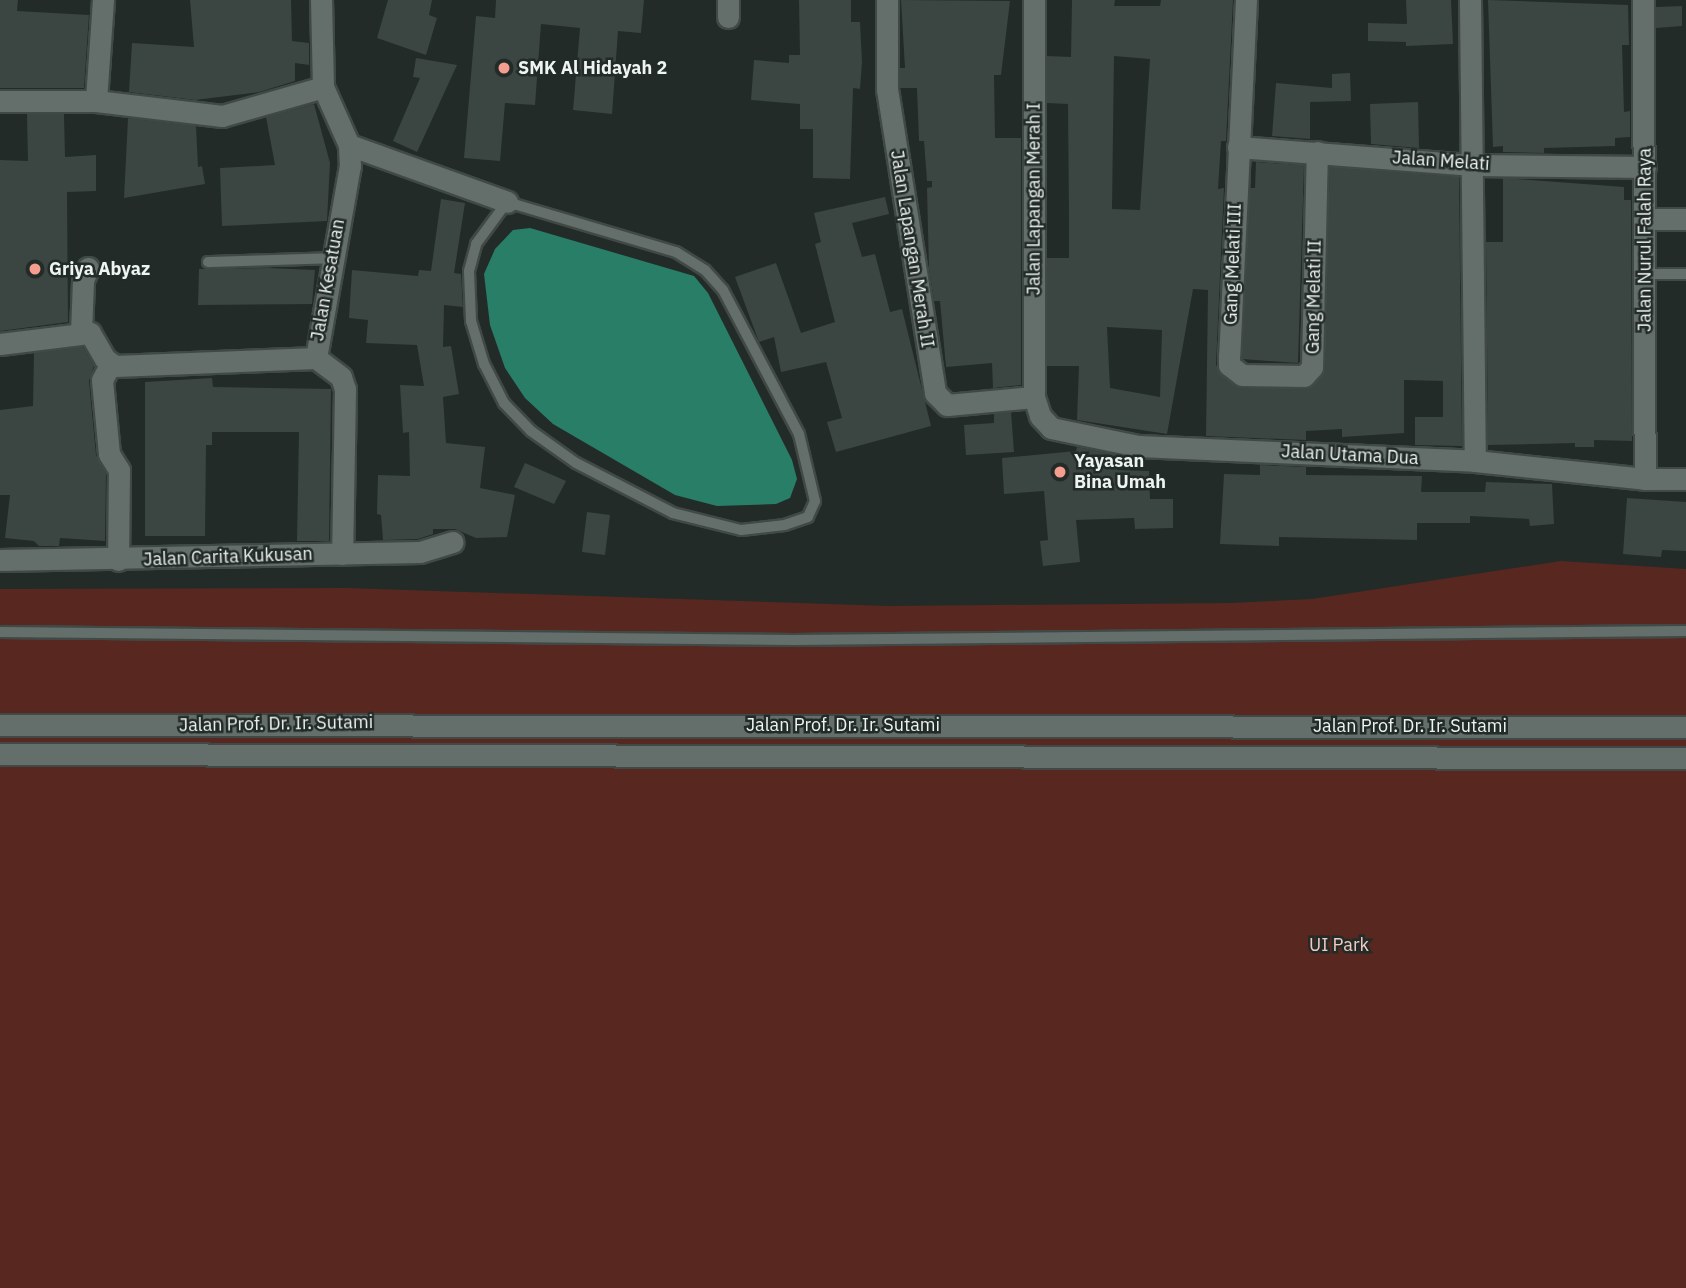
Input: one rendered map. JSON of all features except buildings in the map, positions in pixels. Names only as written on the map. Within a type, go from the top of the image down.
[{"type":"street","points":[[96,101],[103,0]]},
{"type":"street","name":"Jalan Kesatuan","points":[[321,0],[323,87],[349,145],[350,166],[316,358],[341,377],[345,389],[342,554]]},
{"type":"street","name":"Jalan Lapangan Merah II","points":[[887,0],[887,89],[935,393],[947,405],[1034,397]]},
{"type":"street","name":"Jalan Lapangan Merah I","points":[[1034,0],[1034,397]]},
{"type":"street","points":[[1238,147],[1247,0]]},
{"type":"street","points":[[1470,0],[1475,461]]},
{"type":"street","name":"Jalan Nurul Falah Raya","points":[[1643,0],[1646,479]]},
{"type":"street","points":[[0,101],[96,101],[222,116],[323,87]]},
{"type":"street","points":[[349,145],[507,202]]},
{"type":"street","name":"Jalan Melati","points":[[1238,147],[1473,164],[1645,167]]},
{"type":"street","name":"Gang Melati III","points":[[1238,147],[1229,365],[1242,375]]},
{"type":"street","name":"Gang Melati II","points":[[1242,375],[1304,376],[1312,367],[1317,152]]},
{"type":"street","points":[[1646,219],[1686,219]]},
{"type":"street","points":[[81,333],[83,280],[88,268]]},
{"type":"street","points":[[0,344],[81,333],[97,339],[110,365]]},
{"type":"street","points":[[110,365],[316,358]]},
{"type":"street","points":[[110,365],[102,380],[109,454],[119,470],[118,560]]},
{"type":"street","name":"Jalan Utama Dua","points":[[1034,397],[1040,416],[1051,428],[1138,446],[1475,461],[1646,479],[1686,479]]},
{"type":"street","name":"Jalan Carita Kukusan","points":[[0,560],[118,560],[431,551],[453,541]]},
{"type":"street","name":"Jalan Prof. Dr. Ir. Sutami","points":[[0,725],[1686,727]]},
{"type":"street","name":"Jalan Prof. Dr. Ir. Sutami","points":[[0,754],[1686,758]]},
{"type":"lane","points":[[507,202],[676,251],[705,270],[723,290],[799,434],[815,501],[808,516],[785,525],[741,530],[673,513],[576,463],[531,431],[504,403],[484,363],[471,321],[469,271],[476,244],[507,202]]},
{"type":"lane","points":[[208,262],[332,258]]},
{"type":"lane","points":[[1646,274],[1686,274]]},
{"type":"lane","points":[[0,632],[807,640],[1686,631]]},
{"type":"green space","name":"UI Park","points":[[1561,561],[1686,569],[1686,1288],[0,1288],[0,589],[347,588],[889,606],[1231,603],[1312,599]]},
{"type":"shaded area","points":[[530,228],[694,276],[708,293],[792,460],[797,479],[790,498],[776,504],[717,506],[675,495],[553,424],[525,398],[505,368],[490,325],[484,274],[495,249],[513,230]]},
{"type":"place","name":"SMK Al Hidayah 2","points":[[504,68]]},
{"type":"place","name":"Griya Abyaz","points":[[35,269]]},
{"type":"place","name":"Yayasan Bina Umah","points":[[1060,472]]}]
